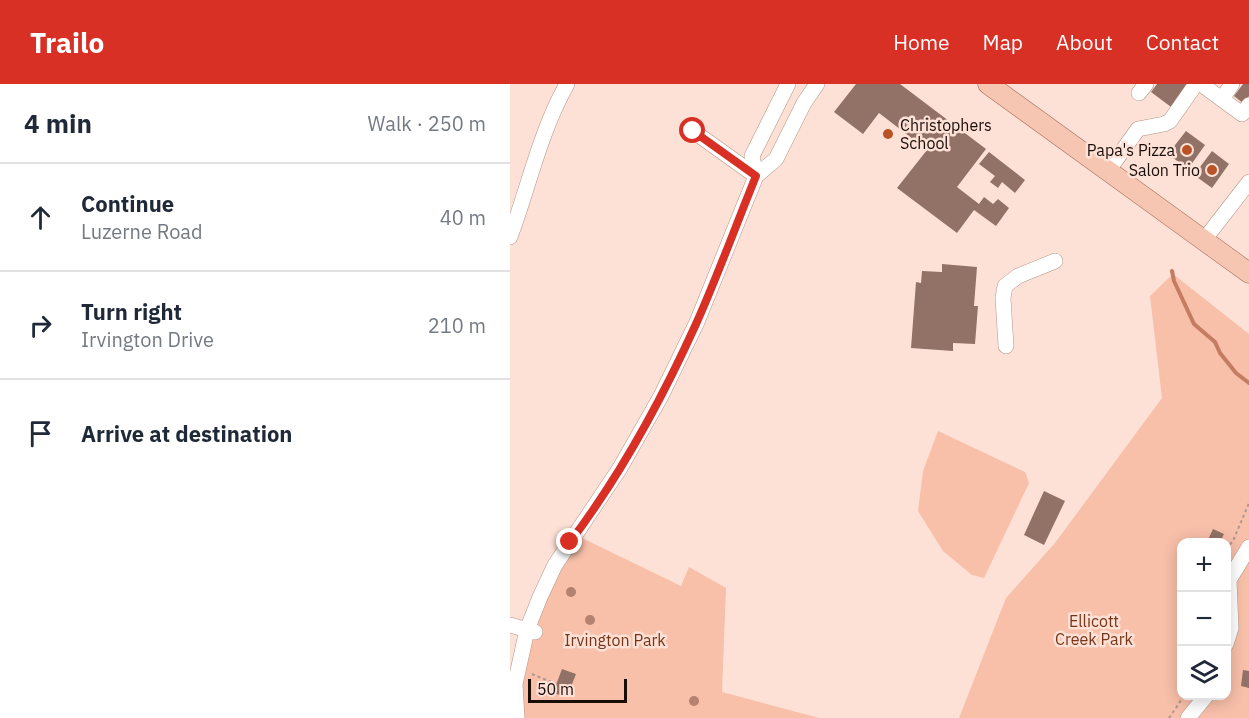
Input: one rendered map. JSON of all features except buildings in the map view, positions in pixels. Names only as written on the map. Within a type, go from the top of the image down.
[{"type":"main road","points":[[988,84],[1249,273]]},
{"type":"street","points":[[510,237],[541,142],[567,84]]},
{"type":"street","points":[[517,718],[515,684],[540,597],[555,565],[620,468],[646,424],[679,360],[713,284],[756,176],[776,159],[804,104],[817,84]]},
{"type":"street","points":[[1108,171],[1138,129],[1170,121],[1196,84]]},
{"type":"street","points":[[1201,84],[1242,114],[1249,105]]},
{"type":"street","points":[[1222,99],[1232,84]]},
{"type":"street","points":[[756,176],[752,156],[787,86],[804,104]]},
{"type":"street","points":[[693,131],[756,176]]},
{"type":"street","points":[[1204,240],[1249,182]]},
{"type":"street","points":[[1006,346],[1003,298],[1005,286],[1018,276],[1054,261]]},
{"type":"street","points":[[1230,592],[1229,580],[1249,547]]},
{"type":"street","points":[[510,625],[531,631]]},
{"type":"street","points":[[1188,718],[1203,700]]},
{"type":"path","points":[[1231,544],[1249,503]]},
{"type":"path","points":[[530,682],[534,666]]},
{"type":"path","points":[[532,674],[556,684]]},
{"type":"path","points":[[1169,718],[1181,700]]},
{"type":"green space","name":"Ellicott Creek Park","points":[[1173,274],[1249,334],[1249,718],[959,718],[1006,598],[1055,543],[1162,398],[1150,296]]},
{"type":"green space","points":[[938,431],[1025,472],[1029,483],[984,578],[972,575],[943,551],[918,511],[923,471]]},
{"type":"green space","name":"Irvington Park","points":[[582,538],[681,586],[689,567],[726,588],[722,692],[819,718],[517,718],[515,684],[558,574]]},
{"type":"waterway","points":[[1172,271],[1174,281],[1194,324],[1215,342],[1220,353],[1236,373],[1249,383]]},
{"type":"place","name":"Christophers School","points":[[888,134]]},
{"type":"place","name":"Papa's Pizza","points":[[1187,150]]},
{"type":"place","name":"Salon Trio","points":[[1212,170]]},
{"type":"route","points":[[570,542],[620,468],[661,396],[697,322],[756,176],[693,131]]}]
